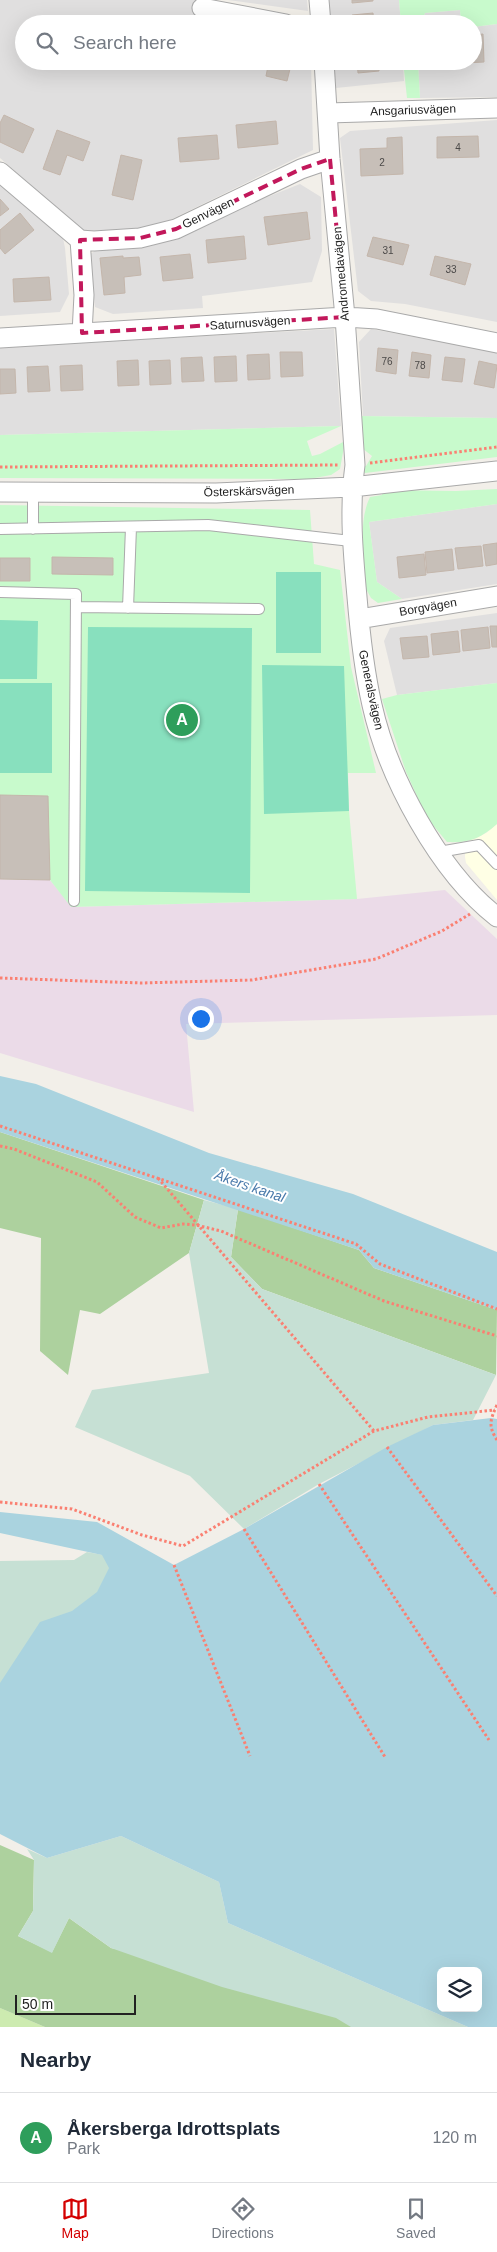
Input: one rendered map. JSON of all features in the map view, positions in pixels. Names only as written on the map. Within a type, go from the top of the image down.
[{"type":"street","points":[[319,0],[320,15]]},
{"type":"street","points":[[202,8],[239,15]]},
{"type":"street","name":"Andromedavägen","points":[[325,70],[330,159],[345,316],[355,465],[352,487]]},
{"type":"street","name":"Ansgariusvägen","points":[[328,113],[497,108]]},
{"type":"street","name":"Genvägen","points":[[80,240],[140,238],[176,229],[301,168],[330,159]]},
{"type":"street","points":[[0,172],[80,240],[84,295],[82,333]]},
{"type":"street","name":"Saturnusvägen","points":[[0,338],[345,316],[376,319],[497,343]]},
{"type":"street","name":"Österskärsvägen","points":[[0,492],[216,493],[352,487],[497,471]]},
{"type":"street","name":"Generalsvägen","points":[[352,487],[351,541],[365,668],[372,707],[384,746],[402,788],[423,827],[439,852],[490,912]]},
{"type":"street","name":"Borgvägen","points":[[359,619],[497,596]]},
{"type":"lane","points":[[33,492],[33,529]]},
{"type":"lane","points":[[0,529],[208,525],[351,541]]},
{"type":"lane","points":[[128,608],[131,527]]},
{"type":"lane","points":[[0,592],[76,594],[74,901]]},
{"type":"lane","points":[[76,607],[259,609]]},
{"type":"lane","points":[[439,852],[479,845],[497,864]]},
{"type":"path","points":[[0,466],[355,465],[497,447]]},
{"type":"path","points":[[0,978],[141,983],[252,980],[376,959],[490,912]]},
{"type":"path","points":[[0,1126],[356,1244],[380,1264],[497,1309]]},
{"type":"path","points":[[0,1146],[14,1149],[97,1182],[134,1217],[161,1228],[196,1224],[221,1231],[384,1301],[497,1336]]},
{"type":"path","points":[[158,1178],[374,1431]]},
{"type":"path","points":[[497,1405],[490,1430],[497,1440]]},
{"type":"path","points":[[0,1502],[72,1509],[142,1535],[183,1546],[374,1431],[428,1417],[495,1410]]},
{"type":"path","points":[[387,1447],[497,1596]]},
{"type":"path","points":[[319,1484],[489,1740]]},
{"type":"path","points":[[244,1529],[385,1757]]},
{"type":"path","points":[[174,1565],[250,1756]]},
{"type":"highlighted area","points":[[330,159],[345,317],[82,333],[80,240],[140,238],[176,229],[301,169]]},
{"type":"shaded area","points":[[0,0],[201,0],[201,15],[15,15],[15,70],[311,70],[313,150],[172,219],[144,230],[85,232],[0,158]]},
{"type":"shaded area","points":[[228,0],[307,0],[308,11]]},
{"type":"shaded area","points":[[329,0],[399,0],[400,15],[330,15]]},
{"type":"shaded area","points":[[460,10],[460,15],[424,15],[425,13]]},
{"type":"shaded area","points":[[497,24],[497,97],[420,98],[418,70],[482,70],[482,26]]},
{"type":"shaded area","points":[[334,70],[403,70],[404,81],[336,88]]},
{"type":"shaded area","points":[[497,120],[497,322],[405,304],[371,301],[358,291],[340,138],[350,131]]},
{"type":"shaded area","points":[[0,184],[62,233],[69,294],[60,312],[0,316]]},
{"type":"shaded area","points":[[300,184],[321,197],[322,251],[312,282],[202,296],[203,308],[113,314],[95,307],[89,255],[100,247],[194,226]]},
{"type":"shaded area","points":[[334,329],[341,426],[0,435],[0,347]]},
{"type":"shaded area","points":[[371,329],[497,352],[497,418],[363,416],[359,342]]},
{"type":"shaded area","points":[[497,504],[497,584],[402,599],[377,582],[369,522]]},
{"type":"shaded area","points":[[497,613],[497,683],[397,695],[384,641],[390,628]]},
{"type":"shaded area","points":[[497,824],[497,900],[466,863],[465,843],[486,833]]},
{"type":"shaded area","points":[[0,879],[50,880],[72,907],[357,899],[445,890],[497,939],[497,1015],[186,1024],[194,1112],[0,1053]]},
{"type":"shaded area","points":[[204,1200],[238,1209],[231,1257],[262,1289],[496,1375],[473,1420],[433,1425],[319,1484],[244,1529],[190,1476],[75,1427],[92,1390],[209,1373],[189,1253]]},
{"type":"shaded area","points":[[87,1552],[103,1555],[134,1601],[0,1684],[0,1561],[74,1560]]},
{"type":"shaded area","points":[[121,1836],[219,1882],[228,1923],[468,2027],[351,2027],[336,2018],[222,1987],[111,1948],[69,1918],[52,1953],[18,1936],[33,1911],[34,1860],[27,1849],[47,1858]]},
{"type":"green space","points":[[399,0],[497,0],[497,24],[482,26],[482,15],[460,15],[460,10],[425,13],[424,15],[400,15]]},
{"type":"green space","points":[[404,70],[418,70],[420,98],[407,98]]},
{"type":"green space","points":[[359,416],[497,418],[497,457],[365,473],[359,469],[359,466],[366,466],[372,456],[362,448]]},
{"type":"green space","points":[[341,426],[307,441],[312,456],[345,441],[340,469],[331,475],[309,479],[0,478],[0,435]]},
{"type":"green space","points":[[497,489],[497,504],[369,522],[377,582],[402,599],[378,603],[371,598],[366,589],[363,542],[364,519],[370,497],[382,495],[382,490],[456,491]]},
{"type":"green space","points":[[0,505],[310,510],[314,564],[340,570],[351,667],[376,773],[348,773],[349,811],[357,899],[71,907],[50,880],[0,879]]},
{"type":"green space","points":[[276,572],[321,572],[321,653],[276,653]]},
{"type":"green space","points":[[0,620],[38,621],[37,679],[0,679]]},
{"type":"green space","points":[[88,627],[252,628],[250,893],[85,891]]},
{"type":"green space","points":[[262,665],[344,666],[349,811],[264,814]]},
{"type":"green space","points":[[0,683],[52,683],[52,773],[0,773]]},
{"type":"green space","points":[[497,683],[497,824],[474,839],[462,842],[447,842],[427,818],[406,772],[382,699],[397,695]]},
{"type":"green space","points":[[0,1132],[204,1200],[189,1253],[100,1314],[80,1310],[68,1375],[40,1351],[41,1238],[0,1228]]},
{"type":"green space","points":[[238,1209],[359,1250],[374,1268],[497,1310],[496,1375],[262,1289],[231,1257]]},
{"type":"green space","points":[[0,1845],[34,1860],[33,1911],[18,1936],[52,1952],[69,1918],[111,1948],[465,2027],[45,2027],[0,2008]]},
{"type":"green space","points":[[0,2008],[45,2027],[0,2027]]},
{"type":"water","name":"Åkers kanal","points":[[0,1076],[36,1084],[209,1153],[353,1194],[497,1252],[497,1310],[374,1268],[359,1250],[0,1132]]},
{"type":"water","points":[[491,1418],[497,1419],[497,2027],[468,2027],[228,1923],[219,1882],[121,1836],[47,1858],[0,1834],[0,1683],[40,1622],[72,1611],[97,1592],[109,1568],[102,1555],[0,1533],[0,1512],[97,1522],[174,1565],[244,1529],[387,1447],[433,1425]]},
{"type":"building","points":[[352,0],[373,0],[373,1],[352,3]]},
{"type":"building","points":[[373,13],[373,15],[352,15]]},
{"type":"building","points":[[482,34],[484,62],[482,62]]},
{"type":"building","points":[[267,70],[290,70],[287,81],[266,76]]},
{"type":"building","points":[[358,70],[379,70],[379,71],[358,73]]},
{"type":"building","points":[[4,115],[34,129],[23,153],[0,142],[0,123]]},
{"type":"building","points":[[276,121],[278,144],[238,148],[236,125]]},
{"type":"building","points":[[57,130],[90,142],[83,161],[67,155],[60,175],[43,169]]},
{"type":"building","points":[[217,135],[219,159],[180,162],[178,138]]},
{"type":"building","points":[[478,136],[479,157],[437,158],[437,137]]},
{"type":"building","points":[[402,137],[403,174],[361,176],[360,149],[387,148],[387,138]]},
{"type":"building","points":[[121,155],[142,160],[133,200],[112,195]]},
{"type":"building","points":[[0,199],[9,209],[0,216]]},
{"type":"building","points":[[307,212],[310,239],[268,245],[264,217]]},
{"type":"building","points":[[20,213],[34,230],[5,254],[0,248],[0,230]]},
{"type":"building","points":[[244,236],[246,259],[208,263],[206,240]]},
{"type":"building","points":[[373,237],[409,245],[403,265],[367,256]]},
{"type":"building","points":[[190,254],[193,278],[163,281],[160,257]]},
{"type":"building","points":[[123,256],[123,258],[139,257],[141,275],[124,277],[125,293],[104,295],[100,258]]},
{"type":"building","points":[[435,256],[471,264],[465,285],[430,275]]},
{"type":"building","points":[[49,277],[51,300],[14,302],[13,279]]},
{"type":"building","points":[[378,348],[398,350],[396,374],[376,371]]},
{"type":"building","points":[[280,352],[302,352],[303,376],[281,377]]},
{"type":"building","points":[[412,352],[431,355],[429,378],[409,376]]},
{"type":"building","points":[[269,354],[270,379],[248,380],[247,355]]},
{"type":"building","points":[[236,356],[237,381],[215,382],[214,357]]},
{"type":"building","points":[[202,357],[204,381],[182,382],[181,358]]},
{"type":"building","points":[[445,357],[465,359],[462,382],[442,380]]},
{"type":"building","points":[[138,360],[139,385],[118,386],[117,361]]},
{"type":"building","points":[[170,360],[171,384],[150,385],[149,361]]},
{"type":"building","points":[[479,361],[497,365],[494,388],[474,384]]},
{"type":"building","points":[[82,365],[83,390],[61,391],[60,366]]},
{"type":"building","points":[[48,366],[50,391],[28,392],[27,367]]},
{"type":"building","points":[[0,369],[15,369],[16,393],[0,394]]},
{"type":"building","points":[[497,543],[497,564],[486,566],[483,545]]},
{"type":"building","points":[[481,546],[483,566],[458,569],[455,548]]},
{"type":"building","points":[[452,549],[454,570],[427,573],[425,552]]},
{"type":"building","points":[[424,554],[426,575],[399,578],[397,557]]},
{"type":"building","points":[[52,557],[113,558],[113,575],[52,574]]},
{"type":"building","points":[[0,558],[30,558],[30,581],[0,581]]},
{"type":"building","points":[[490,626],[497,626],[497,647],[492,647]]},
{"type":"building","points":[[488,627],[490,648],[463,651],[461,630]]},
{"type":"building","points":[[458,631],[460,652],[433,655],[431,634]]},
{"type":"building","points":[[427,636],[429,657],[403,659],[400,638]]},
{"type":"building","points":[[0,795],[48,796],[50,880],[0,879]]},
{"type":"place","name":"Åkersberga Idrottsplats","points":[[182,720]]}]
